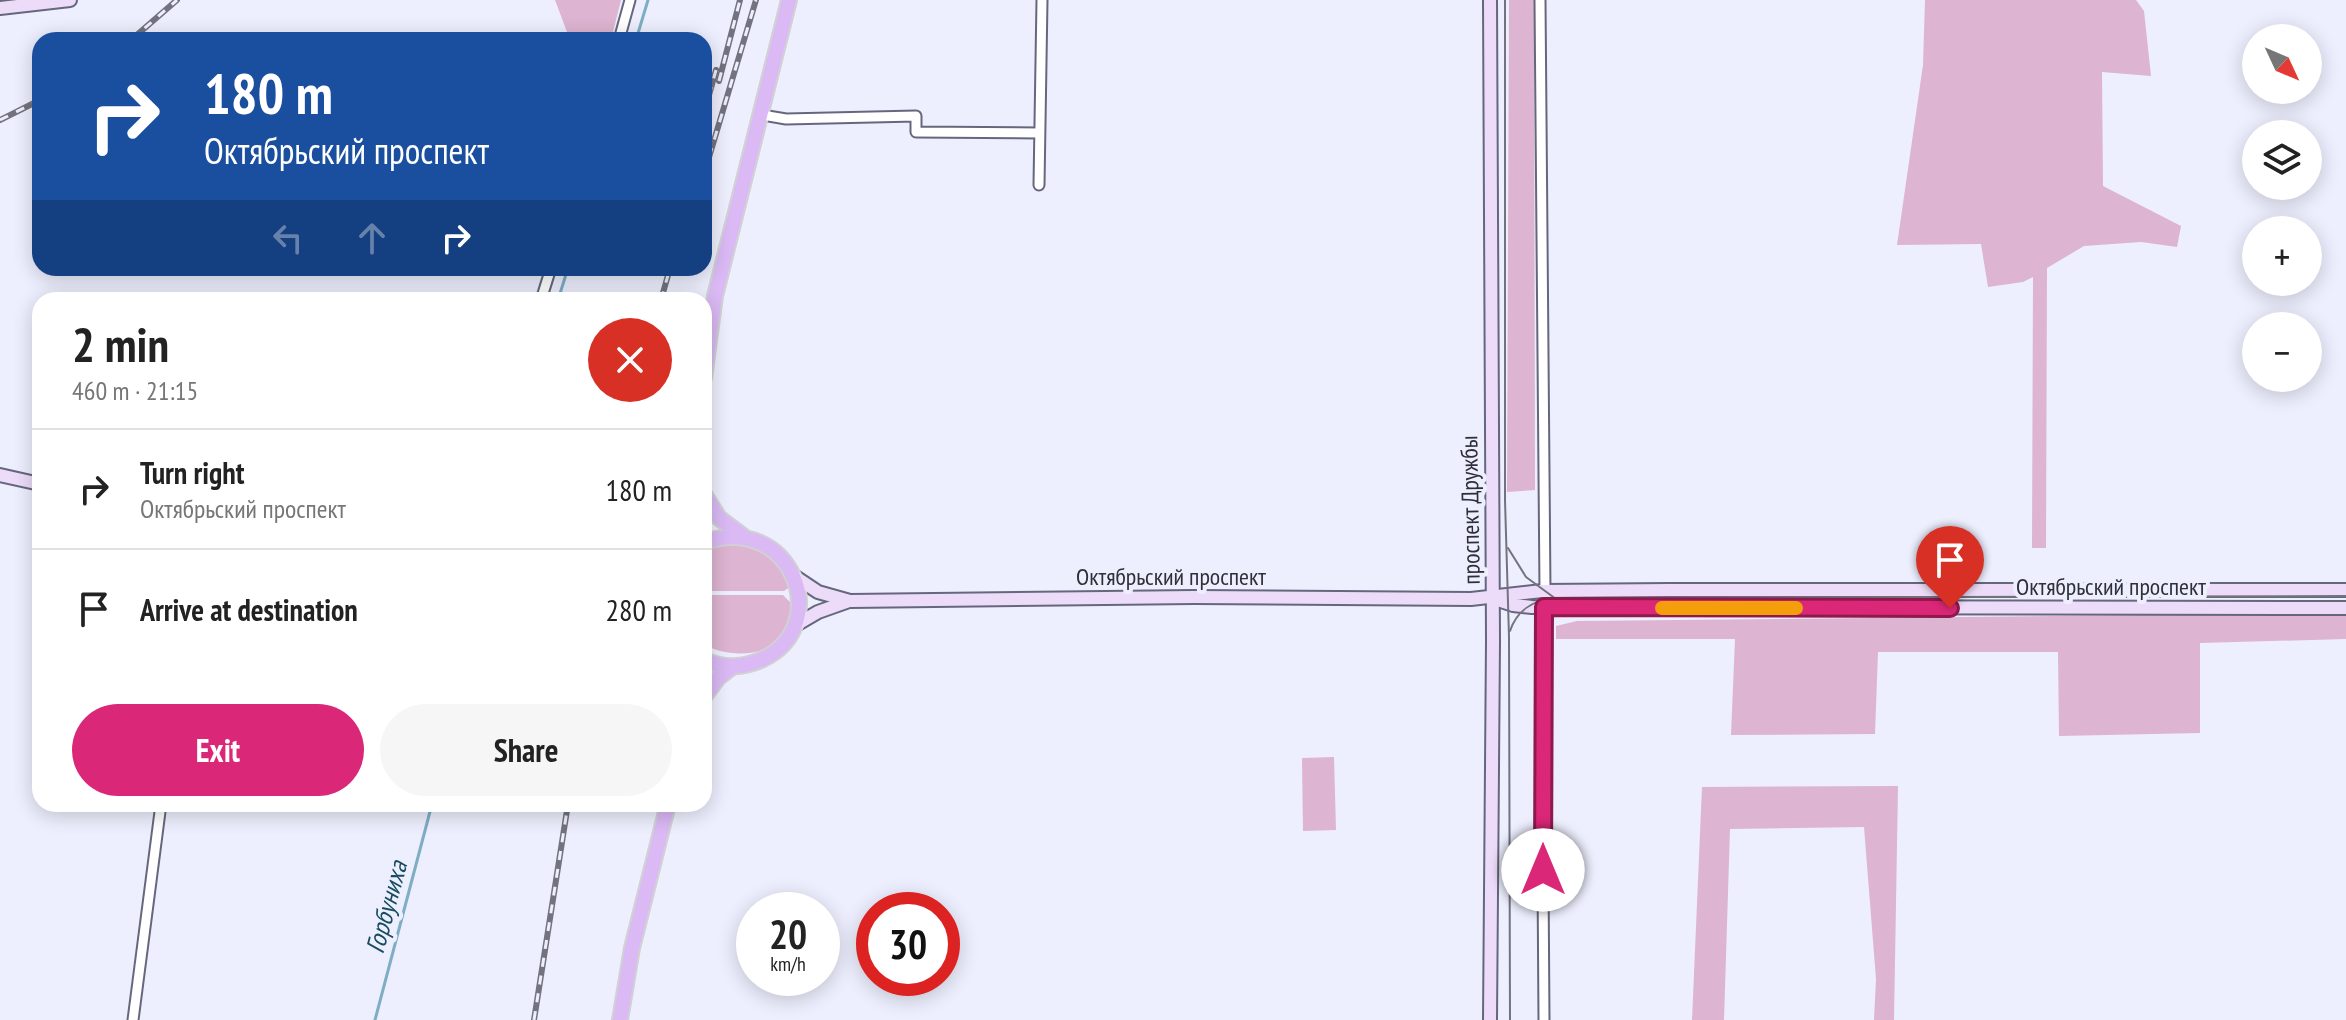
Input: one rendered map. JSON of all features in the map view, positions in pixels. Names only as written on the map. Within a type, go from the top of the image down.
[{"type":"main road","points":[[0,8],[70,0]]},
{"type":"main road","points":[[712,318],[789,0]]},
{"type":"main road","name":"проспект Дружбы","points":[[1490,0],[1490,1020]]},
{"type":"main road","points":[[0,475],[32,482]]},
{"type":"main road","points":[[712,507],[719,518],[743,536],[764,543],[782,557],[794,576],[798,592],[794,626],[784,643],[770,656],[752,664],[732,667],[712,662]]},
{"type":"main road","points":[[712,539],[743,536]]},
{"type":"main road","name":"Октябрьский проспект","points":[[794,576],[818,592],[850,601],[1492,598],[1545,591],[2346,590]]},
{"type":"main road","name":"Октябрьский проспект","points":[[1492,598],[1513,605],[1544,607],[2346,608]]},
{"type":"main road","name":"Октябрьский проспект","points":[[794,626],[818,612],[850,601]]},
{"type":"main road","points":[[712,686],[732,667]]},
{"type":"main road","points":[[620,1020],[632,948],[666,812]]},
{"type":"street","points":[[621,32],[630,0]]},
{"type":"street","points":[[1039,185],[1042,0]]},
{"type":"street","points":[[1540,0],[1545,591]]},
{"type":"street","points":[[762,115],[786,119],[916,116],[916,132],[1039,133]]},
{"type":"street","points":[[1544,607],[1544,1020]]},
{"type":"street","points":[[133,1020],[160,812]]},
{"type":"shaded area","points":[[555,0],[621,0],[613,32],[567,32]]},
{"type":"shaded area","points":[[1509,0],[1534,0],[1535,490],[1507,492]]},
{"type":"shaded area","points":[[1925,0],[2136,0],[2144,11],[2151,76],[2102,72],[2103,186],[2181,226],[2177,247],[2141,242],[2084,246],[2047,268],[2046,548],[2032,548],[2033,277],[2023,282],[1988,287],[1981,244],[1897,245],[1923,65]]},
{"type":"shaded area","points":[[729,540],[760,549],[778,566],[791,586],[784,591],[712,591],[712,546]]},
{"type":"shaded area","points":[[712,595],[783,595],[794,606],[783,633],[770,647],[752,653],[712,648]]},
{"type":"shaded area","points":[[2346,613],[2346,639],[2200,643],[2200,733],[2059,736],[2058,652],[1878,652],[1875,734],[1731,735],[1735,639],[1556,639],[1556,626],[1577,621]]},
{"type":"shaded area","points":[[1334,757],[1336,830],[1303,831],[1302,758]]},
{"type":"shaded area","points":[[1898,786],[1894,1020],[1874,1020],[1876,979],[1864,827],[1730,829],[1724,1020],[1692,1020],[1702,787]]},
{"type":"waterway","name":"Горбуниха","points":[[638,32],[648,0]]},
{"type":"waterway","name":"Горбуниха","points":[[560,292],[566,276]]},
{"type":"waterway","name":"Горбуниха","points":[[375,1020],[430,812]]},
{"type":"tram line","points":[[1505,0],[1505,500],[1509,637],[1510,1020]]},
{"type":"tram line","points":[[1508,548],[1526,577],[1556,599]]},
{"type":"tram line","points":[[1510,631],[1526,608],[1553,598],[2346,596]]},
{"type":"railway","points":[[140,32],[177,0]]},
{"type":"railway","points":[[719,81],[740,0]]},
{"type":"railway","points":[[712,147],[756,0]]},
{"type":"railway","points":[[712,84],[716,70]]},
{"type":"railway","points":[[0,120],[32,104]]},
{"type":"railway","points":[[663,292],[668,276]]},
{"type":"railway","points":[[534,1020],[567,812]]},
{"type":"slow traffic","points":[[1662,608],[1796,608]]},
{"type":"route","points":[[1543,870],[1544,607],[1950,608]]}]
